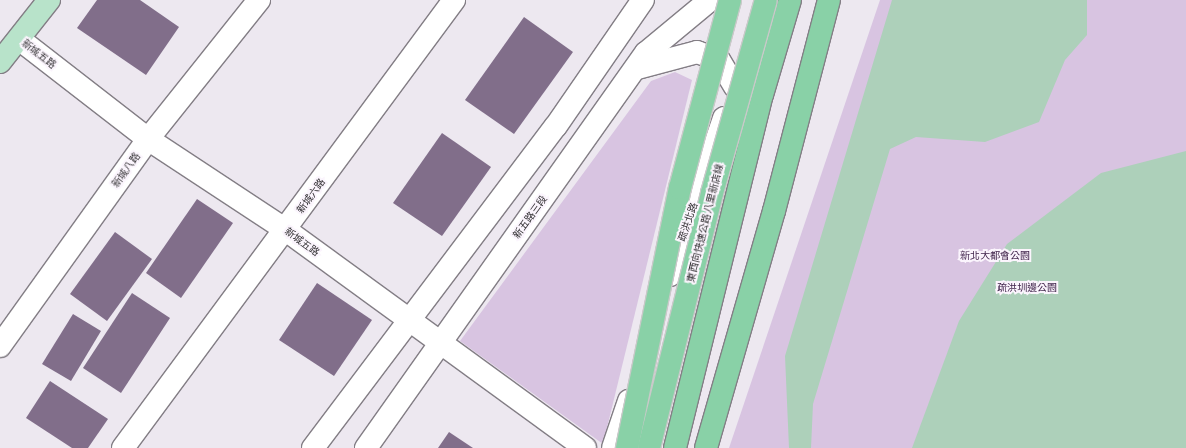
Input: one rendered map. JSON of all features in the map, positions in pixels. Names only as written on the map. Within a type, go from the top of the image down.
[{"type":"highway","points":[[626,448],[680,188],[730,0]]},
{"type":"highway","name":"東西向快速公路 八里新店線","points":[[649,448],[712,193],[766,0]]},
{"type":"highway","points":[[676,448],[762,95],[790,0]]},
{"type":"highway","points":[[706,448],[774,211],[829,0]]},
{"type":"main road","points":[[0,62],[49,0]]},
{"type":"street","name":"新城八路","points":[[0,346],[148,139],[259,0]]},
{"type":"street","name":"新城六路","points":[[123,448],[286,230],[454,0]]},
{"type":"street","points":[[313,448],[556,126],[643,0]]},
{"type":"street","name":"新五路三段","points":[[366,448],[637,68],[646,53],[710,0]]},
{"type":"street","name":"疏洪北路","points":[[613,448],[735,87],[770,0]]},
{"type":"street","name":"新城五路","points":[[19,39],[148,139],[286,230],[409,320],[439,344],[584,448]]},
{"type":"street","points":[[637,68],[697,52],[719,60],[735,87]]},
{"type":"green space","name":"疏洪圳邊公園","points":[[880,0],[1186,0],[1186,448],[729,448]]},
{"type":"green space","points":[[675,72],[692,80],[603,444],[460,341],[651,81]]},
{"type":"shaded area","points":[[892,0],[1087,0],[1087,35],[1065,60],[1039,122],[985,142],[916,137],[890,149],[813,404],[811,448],[789,448],[785,356]]},
{"type":"shaded area","points":[[1186,151],[1186,448],[912,448],[959,321],[1007,244],[1101,173]]},
{"type":"building","points":[[97,0],[140,0],[179,27],[146,75],[77,28]]},
{"type":"building","points":[[524,17],[573,52],[514,134],[465,100]]},
{"type":"building","points":[[442,133],[491,167],[442,236],[393,203]]},
{"type":"building","points":[[197,199],[233,223],[181,298],[146,273]]},
{"type":"building","points":[[115,232],[152,259],[107,321],[70,294]]},
{"type":"building","points":[[317,283],[372,320],[334,376],[279,340]]},
{"type":"building","points":[[132,293],[170,318],[121,393],[83,368]]},
{"type":"building","points":[[73,314],[101,331],[71,381],[42,364]]},
{"type":"building","points":[[50,381],[108,419],[88,448],[72,448],[26,418]]},
{"type":"building","points":[[449,432],[473,448],[438,448]]},
{"type":"park label","name":"新北大都會公園","points":[[995,256]]}]
